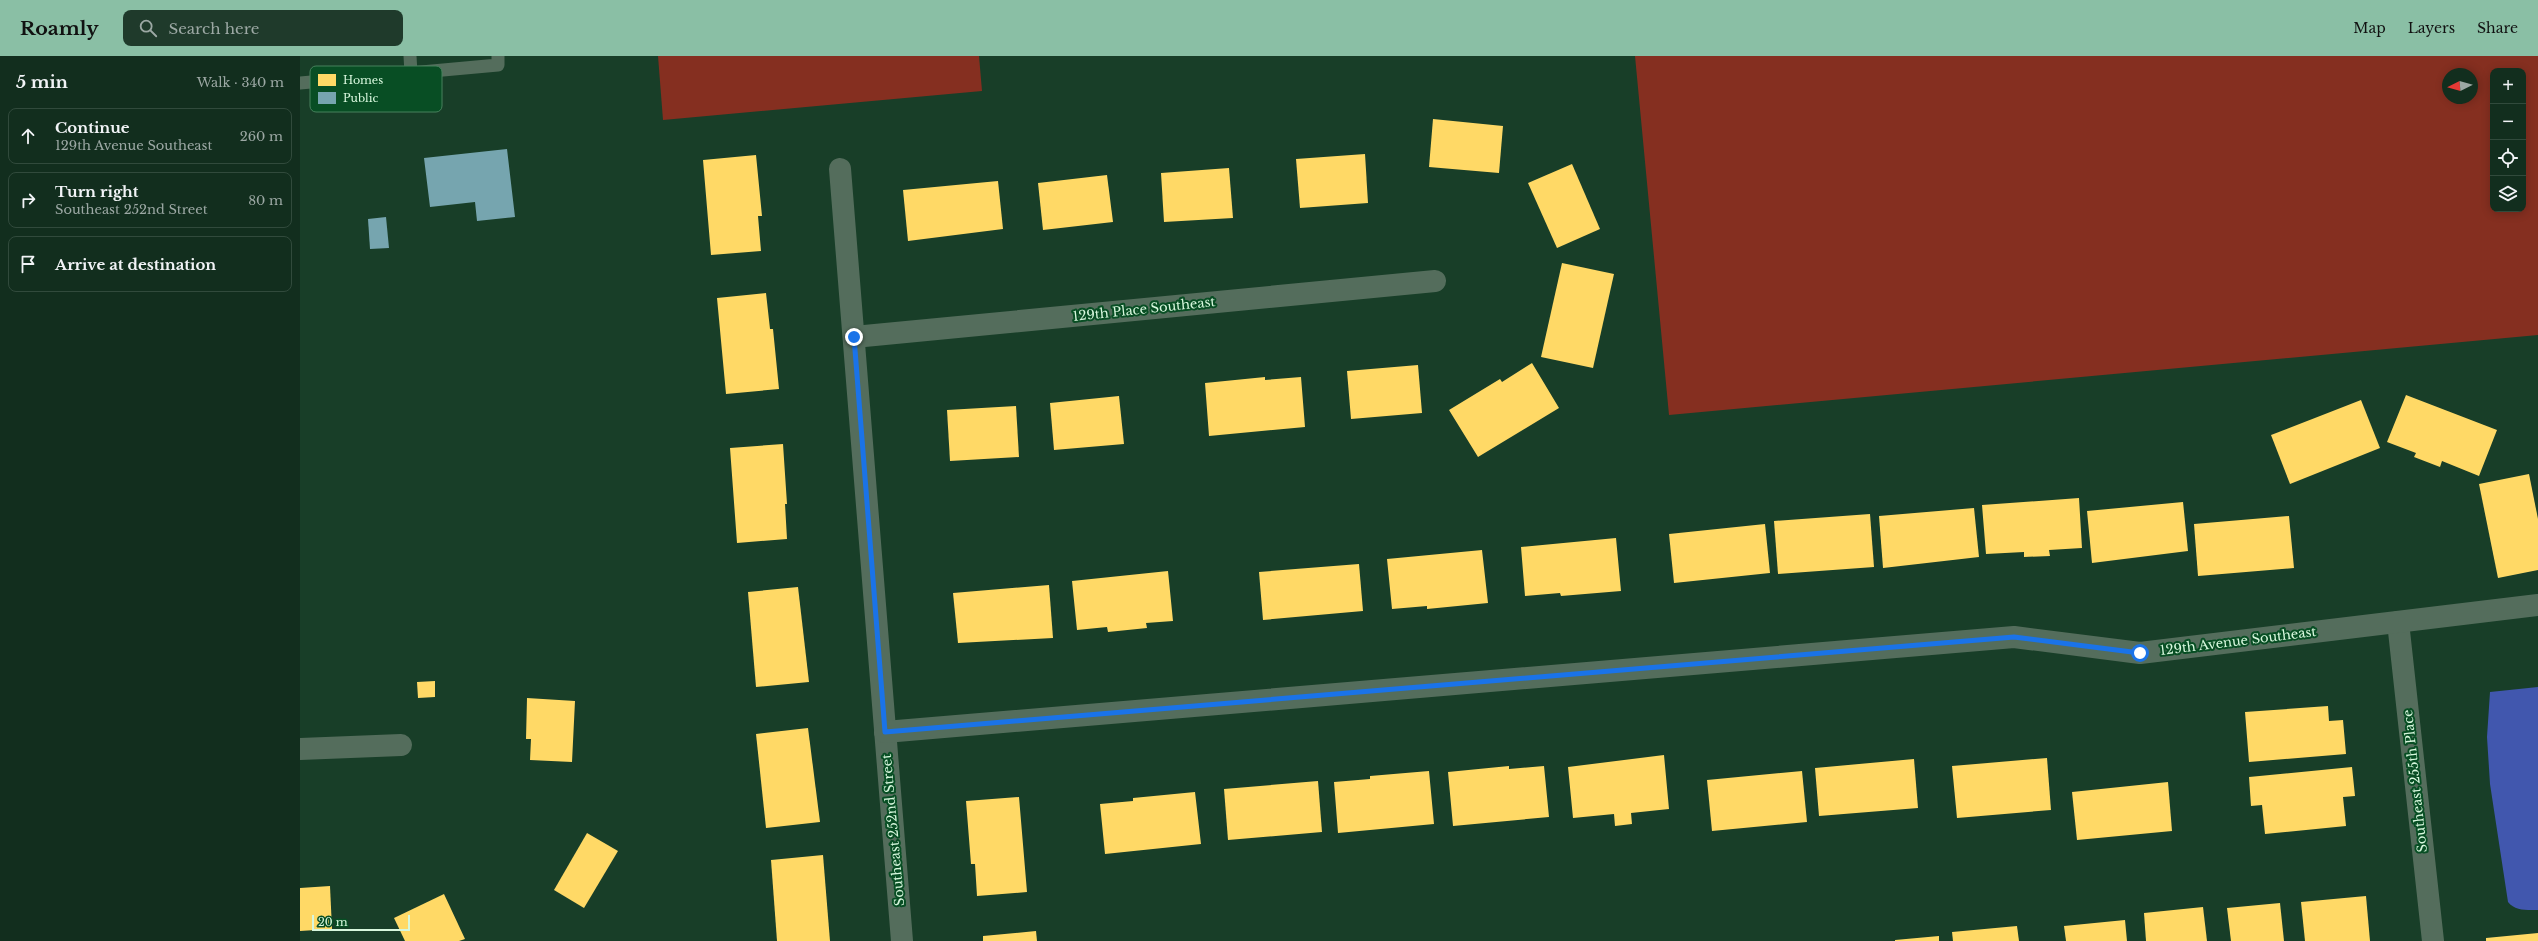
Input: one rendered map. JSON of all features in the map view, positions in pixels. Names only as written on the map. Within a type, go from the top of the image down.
[{"type":"street","name":"Southeast 252nd Street","points":[[840,169],[902,941]]},
{"type":"street","name":"129th Place Southeast","points":[[854,337],[1435,281]]},
{"type":"street","name":"129th Avenue Southeast","points":[[885,732],[2014,637],[2140,653],[2538,605]]},
{"type":"street","name":"Southeast 255th Place","points":[[2398,622],[2432,941]]},
{"type":"street","points":[[300,749],[400,745]]},
{"type":"lane","points":[[410,56],[411,66]]},
{"type":"lane","points":[[442,70],[498,65],[498,56]]},
{"type":"lane","points":[[300,83],[310,82]]},
{"type":"shaded area","points":[[658,56],[979,56],[982,91],[663,120]]},
{"type":"shaded area","points":[[1635,56],[2538,56],[2538,335],[1669,415]]},
{"type":"water","points":[[2538,687],[2538,910],[2525,910],[2514,907],[2508,902],[2490,784],[2487,737],[2490,692]]},
{"type":"building: Homes","points":[[1433,119],[1503,126],[1499,173],[1429,167]]},
{"type":"building: Homes","points":[[1365,154],[1368,203],[1300,208],[1296,159]]},
{"type":"building: Homes","points":[[756,155],[762,216],[758,216],[761,251],[711,255],[703,160]]},
{"type":"building: Homes","points":[[1572,164],[1600,229],[1557,248],[1528,183]]},
{"type":"building: Homes","points":[[1229,168],[1233,218],[1164,222],[1161,173]]},
{"type":"building: Homes","points":[[1107,175],[1113,222],[1043,230],[1038,183]]},
{"type":"building: Homes","points":[[998,181],[1003,229],[908,241],[903,190]]},
{"type":"building: Homes","points":[[1562,263],[1614,274],[1593,368],[1541,357]]},
{"type":"building: Homes","points":[[766,293],[770,329],[773,329],[779,389],[726,394],[717,298]]},
{"type":"building: Homes","points":[[1532,363],[1559,408],[1478,457],[1449,410],[1500,379],[1502,382]]},
{"type":"building: Homes","points":[[1418,365],[1422,413],[1351,419],[1347,371]]},
{"type":"building: Homes","points":[[1265,377],[1265,380],[1301,377],[1305,427],[1209,436],[1205,383]]},
{"type":"building: Homes","points":[[2406,395],[2497,430],[2479,476],[2442,461],[2440,467],[2414,457],[2416,453],[2387,442]]},
{"type":"building: Homes","points":[[1119,396],[1124,444],[1054,450],[1050,403]]},
{"type":"building: Homes","points":[[2361,400],[2380,448],[2290,484],[2271,435]]},
{"type":"building: Homes","points":[[1016,406],[1019,457],[950,461],[947,410]]},
{"type":"building: Homes","points":[[783,444],[787,504],[785,504],[787,539],[737,543],[730,448]]},
{"type":"building: Homes","points":[[2529,474],[2538,519],[2538,570],[2498,578],[2479,484]]},
{"type":"building: Homes","points":[[2079,498],[2082,548],[2049,550],[2050,556],[2024,557],[2024,552],[1986,554],[1982,505]]},
{"type":"building: Homes","points":[[2183,502],[2188,551],[2092,563],[2087,511]]},
{"type":"building: Homes","points":[[1974,508],[1979,557],[1883,568],[1879,516]]},
{"type":"building: Homes","points":[[1870,514],[1874,567],[1778,574],[1774,521]]},
{"type":"building: Homes","points":[[2289,516],[2294,568],[2198,576],[2194,524]]},
{"type":"building: Homes","points":[[1765,524],[1770,573],[1674,583],[1669,534]]},
{"type":"building: Homes","points":[[1616,538],[1621,591],[1561,596],[1560,593],[1525,596],[1521,547]]},
{"type":"building: Homes","points":[[1482,550],[1488,603],[1427,609],[1427,606],[1392,609],[1387,559]]},
{"type":"building: Homes","points":[[1359,564],[1363,611],[1263,620],[1259,572]]},
{"type":"building: Homes","points":[[1168,571],[1173,621],[1146,623],[1147,628],[1108,632],[1107,627],[1077,630],[1072,581]]},
{"type":"building: Homes","points":[[1049,585],[1053,638],[958,643],[953,593]]},
{"type":"building: Homes","points":[[798,587],[809,682],[756,687],[748,592]]},
{"type":"building: Homes","points":[[435,681],[435,697],[418,698],[417,682]]},
{"type":"building: Homes","points":[[527,698],[575,701],[572,762],[530,760],[531,739],[526,739]]},
{"type":"building: Homes","points":[[2328,706],[2329,721],[2343,720],[2346,754],[2249,762],[2245,712]]},
{"type":"building: Homes","points":[[808,728],[820,822],[766,828],[756,734]]},
{"type":"building: Homes","points":[[1664,755],[1669,809],[1631,813],[1632,824],[1615,826],[1614,814],[1573,818],[1568,767]]},
{"type":"building: Homes","points":[[2047,758],[2051,810],[1957,818],[1952,766]]},
{"type":"building: Homes","points":[[1914,759],[1918,808],[1819,816],[1815,768]]},
{"type":"building: Homes","points":[[1509,766],[1509,769],[1544,766],[1549,817],[1453,826],[1448,772]]},
{"type":"building: Homes","points":[[2352,767],[2355,796],[2343,797],[2346,826],[2265,834],[2262,805],[2251,806],[2249,777]]},
{"type":"building: Homes","points":[[1429,771],[1434,824],[1338,833],[1334,782],[1370,779],[1370,776]]},
{"type":"building: Homes","points":[[1802,771],[1807,822],[1712,831],[1707,780]]},
{"type":"building: Homes","points":[[1318,781],[1322,832],[1228,840],[1224,789]]},
{"type":"building: Homes","points":[[2168,782],[2172,831],[2077,840],[2072,792]]},
{"type":"building: Homes","points":[[1195,792],[1201,844],[1105,854],[1100,804],[1133,801],[1133,798]]},
{"type":"building: Homes","points":[[1019,797],[1027,892],[977,896],[975,864],[971,864],[966,801]]},
{"type":"building: Homes","points":[[587,833],[618,851],[584,908],[554,890]]},
{"type":"building: Homes","points":[[823,855],[830,941],[777,941],[771,860]]},
{"type":"building: Homes","points":[[330,886],[332,929],[300,931],[300,888]]},
{"type":"building: Homes","points":[[444,894],[465,939],[459,941],[405,941],[394,918]]},
{"type":"building: Homes","points":[[2366,896],[2370,941],[2305,941],[2301,902]]},
{"type":"building: Homes","points":[[2280,903],[2284,941],[2231,941],[2227,908]]},
{"type":"building: Homes","points":[[2203,907],[2207,941],[2146,941],[2144,913]]},
{"type":"building: Homes","points":[[2125,920],[2127,941],[2066,941],[2064,926]]},
{"type":"building: Homes","points":[[2017,926],[2019,941],[1953,941],[1952,932]]},
{"type":"building: Homes","points":[[1036,931],[1037,941],[983,941],[983,936]]},
{"type":"building: Homes","points":[[2538,933],[2538,941],[2486,941],[2486,938]]},
{"type":"building: Homes","points":[[1939,936],[1939,941],[1895,941],[1895,940]]},
{"type":"building: Public","points":[[507,149],[515,217],[477,221],[475,202],[430,207],[424,158]]},
{"type":"building: Public","points":[[386,217],[389,248],[370,249],[368,219]]},
{"type":"route","points":[[854,337],[885,732],[2014,637],[2140,653]]}]
